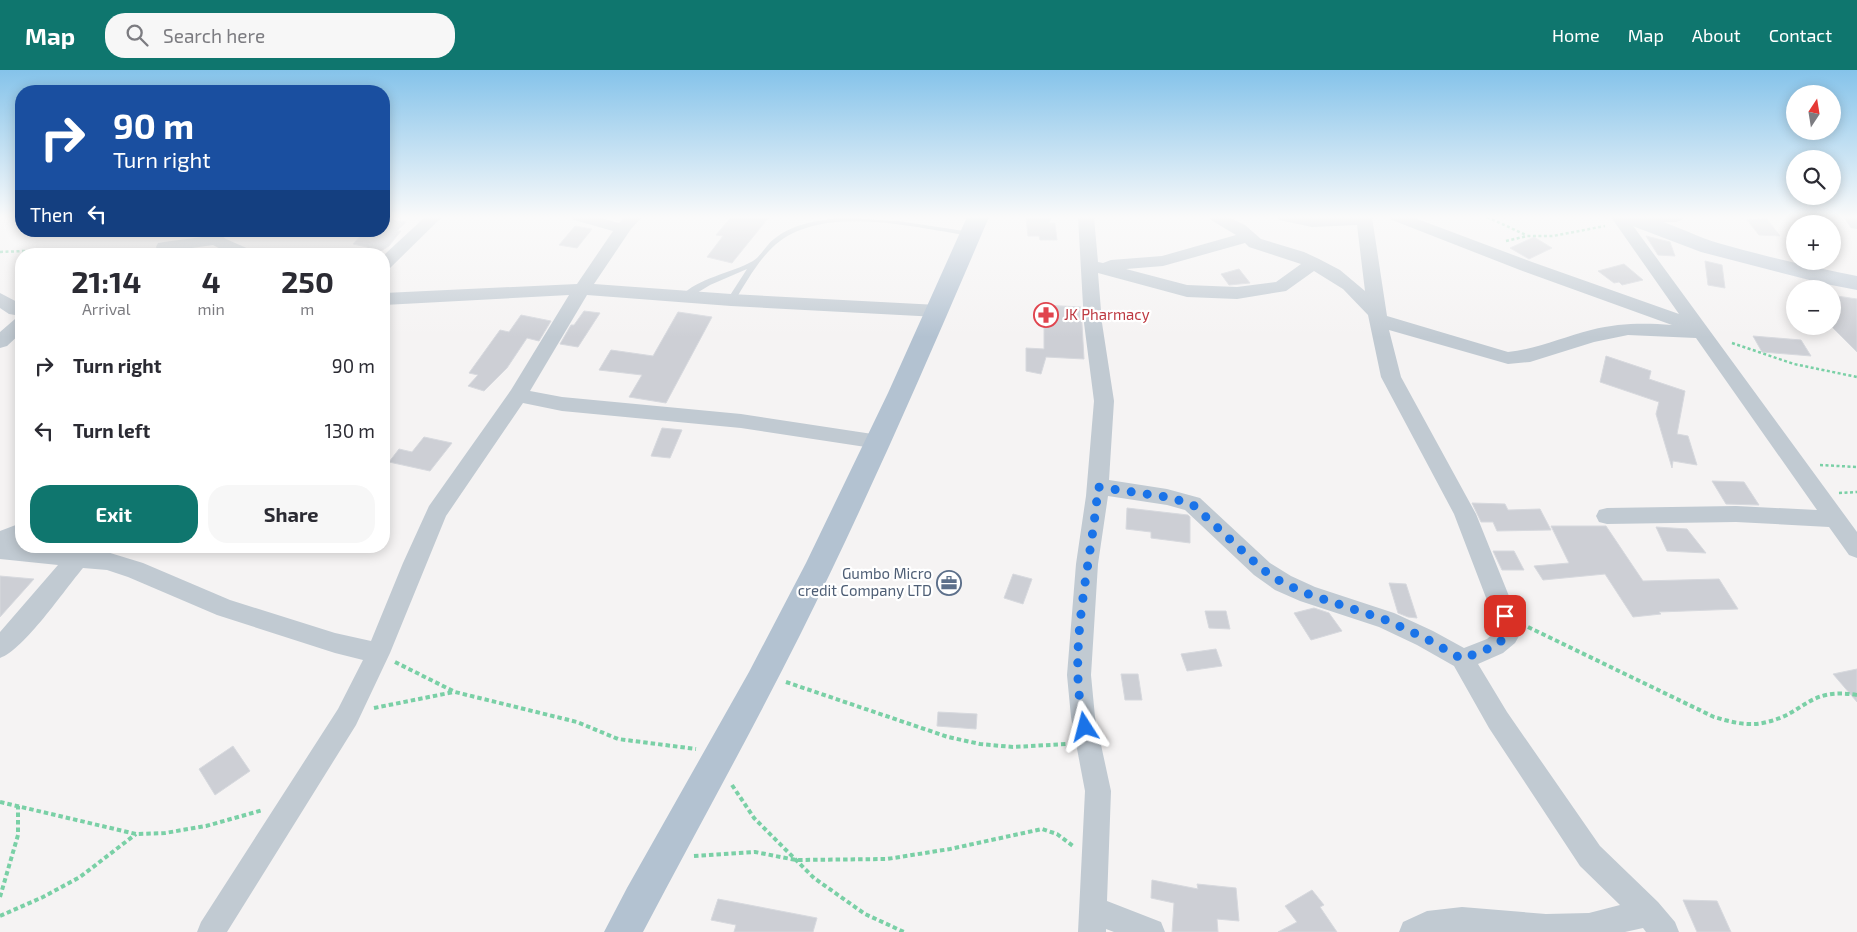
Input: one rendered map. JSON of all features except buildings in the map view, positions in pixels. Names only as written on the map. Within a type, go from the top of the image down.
[{"type":"main road","points":[[623,932],[764,674],[879,442],[961,257]]},
{"type":"street","points":[[211,932],[347,717],[378,654],[414,563],[437,512],[518,395],[582,289],[605,257]]},
{"type":"street","points":[[1094,257],[1096,267],[1093,323],[1104,401],[1098,487],[1087,564],[1079,675],[1082,717],[1088,736],[1098,791],[1093,921],[1151,932]]},
{"type":"street","points":[[1096,267],[1123,263],[1163,261],[1176,257]]},
{"type":"street","points":[[1301,257],[1349,285],[1377,317],[1508,358],[1530,356],[1592,336],[1628,329],[1700,329]]},
{"type":"street","points":[[1370,257],[1377,317],[1391,377],[1465,514],[1505,616],[1507,636],[1502,642],[1462,659]]},
{"type":"street","points":[[1502,257],[1700,329]]},
{"type":"street","points":[[1653,257],[1700,329],[1794,463],[1857,548]]},
{"type":"street","points":[[1748,257],[1821,276],[1857,283]]},
{"type":"street","points":[[1096,267],[1187,291],[1237,293],[1280,287],[1291,282],[1313,263]]},
{"type":"street","points":[[390,299],[582,289],[731,300],[938,311]]},
{"type":"street","points":[[0,299],[15,310]]},
{"type":"street","points":[[0,342],[15,328]]},
{"type":"street","points":[[518,395],[562,404],[740,422],[879,442]]},
{"type":"street","points":[[1098,487],[1167,497],[1192,504],[1262,569],[1283,583],[1308,594],[1386,620],[1425,638],[1462,659],[1498,720],[1590,856],[1656,922]]},
{"type":"street","points":[[1607,516],[1736,514],[1836,519]]},
{"type":"street","points":[[0,541],[15,535]]},
{"type":"street","points":[[0,550],[15,550]]},
{"type":"street","points":[[0,648],[24,624],[81,553]]},
{"type":"street","points":[[85,553],[135,570],[225,608],[335,643],[378,654]]},
{"type":"street","points":[[1413,932],[1427,924],[1462,921],[1546,928],[1656,922]]},
{"type":"lane","points":[[731,300],[754,264],[761,257]]},
{"type":"lane","points":[[684,297],[707,283],[754,264]]},
{"type":"path","points":[[1700,329],[1769,357],[1844,376],[1857,377]]},
{"type":"path","points":[[1794,463],[1857,467]]},
{"type":"path","points":[[1505,616],[1714,717],[1736,723],[1756,725],[1775,720],[1818,695],[1831,692],[1857,695]]},
{"type":"path","points":[[378,654],[455,692],[577,722],[618,739],[719,757],[754,818],[814,878],[865,914],[904,932]]},
{"type":"path","points":[[764,674],[948,737],[980,744],[1012,747],[1068,744],[1088,736]]},
{"type":"path","points":[[347,717],[376,707],[455,692]]},
{"type":"path","points":[[0,802],[136,834],[165,833],[206,826],[292,802]]},
{"type":"path","points":[[0,897],[18,835],[18,806]]},
{"type":"path","points":[[664,858],[755,852],[796,860],[887,859],[950,849],[1042,828],[1057,834],[1096,858]]},
{"type":"path","points":[[0,916],[43,897],[80,877],[136,834]]},
{"type":"place","name":"JK Pharmacy","points":[[1046,315]]},
{"type":"place","name":"Gumbo Micro credit Company LTD","points":[[949,583]]},
{"type":"route","points":[[1085,727],[1082,717],[1079,675],[1080,645],[1087,564],[1098,487],[1167,497],[1192,504],[1200,508],[1227,538],[1262,569],[1283,583],[1308,594],[1386,620],[1425,638],[1462,659],[1502,642],[1507,636],[1505,616]]}]
